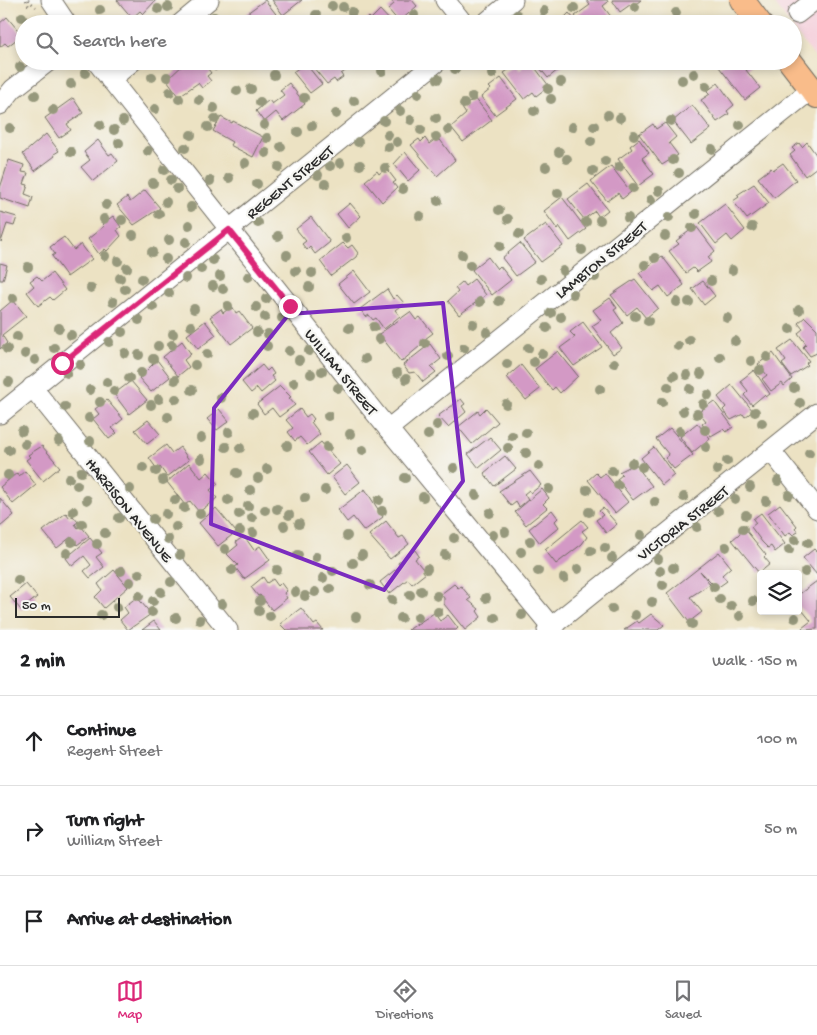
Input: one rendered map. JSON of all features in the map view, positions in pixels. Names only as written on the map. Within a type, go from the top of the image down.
[{"type":"main road","points":[[742,0],[753,15]]},
{"type":"main road","points":[[797,70],[814,92]]},
{"type":"street","points":[[51,0],[61,15]]},
{"type":"street","points":[[191,15],[209,0]]},
{"type":"street","points":[[445,0],[457,15]]},
{"type":"street","points":[[495,15],[513,0]]},
{"type":"street","points":[[797,14],[815,0]]},
{"type":"street","points":[[0,104],[13,89],[37,70]]},
{"type":"street","name":"WILLIAM STREET","points":[[103,70],[388,429],[550,629]]},
{"type":"street","points":[[110,80],[122,70]]},
{"type":"street","name":"REGENT STREET","points":[[0,414],[427,70]]},
{"type":"street","name":"LAMBTON STREET","points":[[388,429],[814,92]]},
{"type":"street","name":"HARRISON AVENUE","points":[[32,387],[228,630]]},
{"type":"street","name":"VICTORIA STREET","points":[[550,629],[817,413]]},
{"type":"street","points":[[771,451],[817,508]]},
{"type":"path","points":[[26,0],[30,8]]},
{"type":"highlighted area","points":[[443,303],[463,481],[384,590],[211,524],[214,408],[289,314]]},
{"type":"shaded area","points":[[772,0],[817,0],[817,60],[802,41],[802,15],[783,15]]},
{"type":"building","points":[[117,0],[156,0],[143,14],[140,11],[135,15],[130,15]]},
{"type":"building","points":[[265,0],[277,15],[244,15]]},
{"type":"building","points":[[272,0],[302,0],[283,15]]},
{"type":"building","points":[[391,0],[412,0],[417,6],[407,15],[393,15],[388,9],[394,4]]},
{"type":"building","points":[[586,0],[607,0],[608,2],[603,6],[610,15],[576,15],[590,5]]},
{"type":"building","points":[[612,0],[641,0],[636,4],[634,2],[620,12]]},
{"type":"building","points":[[380,10],[385,15],[375,15]]},
{"type":"building","points":[[7,17],[15,27],[15,40],[8,46],[5,43],[0,47],[0,23]]},
{"type":"building","points":[[178,70],[209,70],[211,73],[207,76],[211,81],[202,88],[198,83],[179,96],[167,80]]},
{"type":"building","points":[[296,70],[311,70],[322,84],[310,93],[293,72]]},
{"type":"building","points":[[315,70],[347,70],[341,74],[343,77],[336,82],[334,79],[327,84]]},
{"type":"building","points":[[508,70],[537,70],[549,86],[536,96],[533,92],[524,99],[504,73]]},
{"type":"building","points":[[541,70],[558,70],[548,78]]},
{"type":"building","points":[[721,70],[746,70],[760,88],[745,100]]},
{"type":"building","points":[[501,78],[517,99],[495,115],[481,97],[491,89],[489,87]]},
{"type":"building","points":[[289,83],[305,104],[283,121],[276,112],[264,122],[256,111],[269,100],[272,104],[284,95],[280,90]]},
{"type":"building","points":[[718,83],[734,105],[727,111],[729,114],[717,122],[701,100],[710,94],[707,91]]},
{"type":"building","points":[[73,98],[83,113],[67,124],[71,130],[59,138],[45,118]]},
{"type":"building","points":[[475,98],[492,120],[463,142],[451,127],[466,114],[462,108]]},
{"type":"building","points":[[692,105],[711,129],[691,144],[673,121]]},
{"type":"building","points":[[221,117],[232,123],[233,121],[263,137],[253,157],[230,145],[232,142],[213,131]]},
{"type":"building","points":[[665,123],[676,137],[669,143],[678,155],[662,165],[639,134],[653,124],[656,129]]},
{"type":"building","points":[[46,134],[59,151],[35,171],[23,154]]},
{"type":"building","points":[[438,137],[455,160],[437,176],[411,145],[419,139],[421,142],[425,138],[429,144]]},
{"type":"building","points":[[639,139],[649,153],[642,158],[654,174],[638,186],[618,159],[632,149],[630,146]]},
{"type":"building","points":[[98,140],[109,155],[112,153],[118,161],[93,181],[81,167],[90,160],[84,152]]},
{"type":"building","points":[[807,142],[817,156],[817,167],[805,176],[790,155],[795,151],[792,148],[799,143],[802,147]]},
{"type":"building","points":[[405,152],[420,170],[408,181],[394,164]]},
{"type":"building","points":[[9,160],[24,165],[22,172],[28,173],[24,184],[28,185],[25,194],[33,197],[30,208],[0,198],[0,188]]},
{"type":"building","points":[[783,163],[796,180],[774,198],[758,178],[771,168],[773,170]]},
{"type":"building","points":[[611,166],[631,192],[622,199],[618,193],[607,201],[591,181]]},
{"type":"building","points":[[386,168],[396,181],[393,183],[397,188],[382,202],[365,181],[377,171],[379,174]]},
{"type":"building","points":[[588,184],[608,210],[599,217],[595,211],[584,219],[568,199]]},
{"type":"building","points":[[754,184],[769,203],[747,219],[733,201],[739,197],[737,195]]},
{"type":"building","points":[[145,190],[160,208],[134,225],[117,205],[127,197],[130,202]]},
{"type":"building","points":[[562,197],[586,229],[570,241],[559,226],[557,229],[544,211]]},
{"type":"building","points":[[350,203],[361,216],[348,228],[337,214]]},
{"type":"building","points":[[725,204],[745,230],[732,241],[727,235],[716,244],[700,223]]},
{"type":"building","points":[[0,212],[17,217],[14,226],[7,224],[1,242]]},
{"type":"building","points":[[113,216],[121,227],[117,230],[121,236],[107,251],[105,249],[99,254],[88,239],[104,226],[102,224]]},
{"type":"building","points":[[311,217],[330,242],[315,254],[310,247],[307,250],[302,244],[306,241],[296,229]]},
{"type":"building","points":[[546,224],[563,246],[541,262],[524,240]]},
{"type":"building","points":[[696,226],[715,251],[708,257],[711,262],[697,272],[693,268],[686,273],[669,251],[679,244],[676,241]]},
{"type":"building","points":[[64,237],[74,250],[81,244],[92,259],[67,277],[52,256],[55,254],[50,247]]},
{"type":"building","points":[[343,243],[348,248],[352,245],[358,253],[356,257],[331,276],[320,261]]},
{"type":"building","points":[[520,243],[535,262],[516,276],[502,258]]},
{"type":"building","points":[[662,256],[684,285],[668,297],[660,286],[653,291],[639,273]]},
{"type":"building","points":[[488,257],[497,269],[500,266],[511,280],[492,295],[472,270]]},
{"type":"building","points":[[0,263],[7,265],[3,280],[0,280]]},
{"type":"building","points":[[354,271],[370,292],[354,304],[338,284]]},
{"type":"building","points":[[52,273],[65,290],[53,300],[50,297],[38,306],[27,292],[34,286],[30,281],[37,276],[42,281]]},
{"type":"building","points":[[474,279],[486,295],[459,315],[448,301],[458,292],[455,288],[462,282],[465,286]]},
{"type":"building","points":[[635,279],[658,308],[646,318],[637,307],[627,315],[611,295]]},
{"type":"building","points":[[703,281],[715,296],[704,305],[692,289]]},
{"type":"building","points":[[387,289],[393,299],[397,295],[404,303],[395,310],[400,316],[384,329],[376,318],[373,320],[369,315],[366,317],[360,309]]},
{"type":"building","points":[[610,298],[617,308],[614,310],[623,323],[611,333],[622,348],[613,354],[592,326],[601,320],[593,310]]},
{"type":"building","points":[[13,300],[26,316],[2,335],[7,343],[0,349],[0,311]]},
{"type":"building","points":[[232,306],[236,313],[239,311],[252,328],[231,344],[210,317],[221,309],[223,313]]},
{"type":"building","points":[[410,312],[416,320],[420,317],[433,333],[401,362],[379,334]]},
{"type":"building","points":[[805,317],[817,329],[817,353],[810,356],[803,347],[806,344],[798,333],[803,329],[798,323]]},
{"type":"building","points":[[205,321],[216,335],[198,349],[187,335]]},
{"type":"building","points":[[583,322],[602,347],[574,366],[560,348],[575,337],[570,332]]},
{"type":"building","points":[[792,340],[809,361],[806,363],[808,365],[791,376],[782,364],[786,361],[778,350]]},
{"type":"building","points":[[182,341],[191,354],[184,360],[189,367],[178,376],[163,357]]},
{"type":"building","points":[[430,344],[441,359],[431,367],[436,372],[423,382],[415,372],[409,373],[403,365]]},
{"type":"building","points":[[558,351],[578,376],[560,393],[555,387],[552,390],[535,369]]},
{"type":"building","points":[[773,353],[792,379],[784,386],[782,383],[771,391],[762,379],[767,375],[758,364]]},
{"type":"building","points":[[157,360],[170,377],[151,392],[139,378]]},
{"type":"building","points":[[262,365],[267,371],[270,368],[274,374],[271,376],[275,381],[261,393],[257,388],[251,393],[242,382]]},
{"type":"building","points":[[521,365],[540,389],[526,400],[507,377]]},
{"type":"building","points":[[754,370],[770,394],[766,397],[764,395],[752,405],[744,395],[748,391],[740,381]]},
{"type":"building","points":[[131,381],[147,400],[129,414],[114,394]]},
{"type":"building","points":[[732,385],[753,411],[745,417],[743,414],[731,420],[723,410],[726,407],[718,397]]},
{"type":"building","points":[[280,386],[291,397],[289,398],[295,405],[279,417],[272,408],[264,414],[257,404]]},
{"type":"building","points":[[461,399],[465,404],[462,406],[466,412],[448,427],[438,416]]},
{"type":"building","points":[[107,400],[123,419],[112,428],[117,433],[109,439],[93,419],[99,414],[95,409]]},
{"type":"building","points":[[714,401],[733,427],[726,432],[723,429],[711,436],[702,424],[706,421],[699,412]]},
{"type":"building","points":[[486,408],[498,422],[472,444],[458,427],[478,411],[480,414]]},
{"type":"building","points":[[219,409],[229,421],[217,430],[207,419]]},
{"type":"building","points":[[300,409],[306,417],[310,414],[314,419],[311,422],[320,434],[307,445],[300,437],[295,441],[288,432],[293,428],[286,420]]},
{"type":"building","points":[[148,420],[160,434],[147,444],[135,430]]},
{"type":"building","points":[[697,423],[710,438],[692,453],[680,437]]},
{"type":"building","points":[[670,428],[693,455],[674,469],[665,458],[669,455],[656,439]]},
{"type":"building","points":[[490,437],[501,450],[479,468],[468,454]]},
{"type":"building","points":[[321,442],[340,464],[327,475],[309,452]]},
{"type":"building","points":[[166,445],[172,453],[180,447],[189,460],[167,477],[160,467],[157,469],[149,458]]},
{"type":"building","points":[[42,446],[60,467],[43,481],[26,460],[30,457],[28,455]]},
{"type":"building","points":[[654,447],[674,475],[662,485],[641,458]]},
{"type":"building","points":[[505,456],[516,469],[494,486],[484,473]]},
{"type":"building","points":[[189,463],[201,478],[208,472],[218,484],[210,490],[217,498],[199,512],[190,501],[185,505],[167,482]]},
{"type":"building","points":[[635,464],[652,486],[633,500],[617,479],[622,475],[619,472]]},
{"type":"building","points":[[347,465],[360,482],[345,494],[332,477]]},
{"type":"building","points":[[25,471],[36,485],[13,504],[0,487],[17,473],[19,476]]},
{"type":"building","points":[[530,471],[541,485],[531,493],[529,490],[524,494],[528,500],[519,507],[516,502],[511,506],[499,491]]},
{"type":"building","points":[[596,473],[600,477],[605,473],[628,502],[615,513],[588,480]]},
{"type":"building","points":[[365,489],[383,517],[364,531],[353,517],[347,522],[338,510]]},
{"type":"building","points":[[542,489],[549,498],[543,504],[547,508],[526,525],[515,512]]},
{"type":"building","points":[[0,498],[14,515],[0,527]]},
{"type":"building","points":[[780,504],[797,526],[795,528],[798,532],[793,535],[790,532],[785,536],[768,513]]},
{"type":"building","points":[[216,508],[236,532],[218,546],[199,523]]},
{"type":"building","points":[[603,508],[617,524],[606,533],[596,520],[603,515],[599,511]]},
{"type":"building","points":[[552,510],[558,518],[555,521],[559,527],[540,543],[529,529]]},
{"type":"building","points":[[66,513],[70,518],[73,516],[78,522],[75,524],[78,528],[81,526],[89,536],[77,545],[71,537],[57,548],[43,531]]},
{"type":"building","points":[[761,513],[785,544],[775,552],[771,546],[768,548],[762,542],[751,527],[756,523],[753,519]]},
{"type":"building","points":[[582,520],[588,527],[582,531],[587,537],[582,544],[556,564],[545,550]]},
{"type":"building","points":[[386,521],[399,538],[403,536],[409,544],[390,559],[369,535]]},
{"type":"building","points":[[745,529],[766,555],[764,557],[770,564],[763,570],[757,571],[732,540]]},
{"type":"building","points":[[244,536],[254,550],[260,546],[270,560],[244,579],[235,567],[238,565],[227,554],[238,545],[236,542]]},
{"type":"building","points":[[90,538],[102,553],[96,557],[104,567],[90,578],[84,571],[91,565],[84,556],[72,566],[66,558]]},
{"type":"building","points":[[814,549],[817,552],[817,575],[803,558]]},
{"type":"building","points":[[415,550],[419,556],[415,559],[426,573],[412,584],[408,579],[389,594],[380,582],[400,566],[398,563]]},
{"type":"building","points":[[719,552],[731,567],[722,575],[727,581],[717,588],[700,571],[710,584],[690,597],[702,612],[689,622],[667,593]]},
{"type":"building","points":[[114,570],[128,587],[104,608],[95,597],[102,590],[98,584]]},
{"type":"building","points":[[263,577],[267,583],[273,579],[278,586],[281,583],[287,591],[284,593],[287,598],[272,610],[251,587]]},
{"type":"building","points":[[817,581],[817,629],[803,630],[802,628],[811,621],[802,610],[802,592]]},
{"type":"building","points":[[26,584],[37,597],[21,610],[10,597]]},
{"type":"building","points":[[454,584],[458,588],[461,586],[471,598],[468,600],[479,609],[477,611],[481,617],[465,630],[444,604],[444,598],[441,594]]},
{"type":"building","points":[[137,597],[151,614],[128,630],[120,620],[128,613],[124,607]]},
{"type":"building","points":[[301,608],[314,625],[317,623],[323,630],[286,630],[280,624]]},
{"type":"building","points":[[434,613],[440,621],[448,615],[458,628],[456,630],[408,630]]},
{"type":"building","points":[[651,614],[664,625],[658,630],[624,630],[637,621],[639,623]]},
{"type":"building","points":[[154,621],[161,630],[142,630]]},
{"type":"route","points":[[62,363],[229,230],[290,306]]}]
